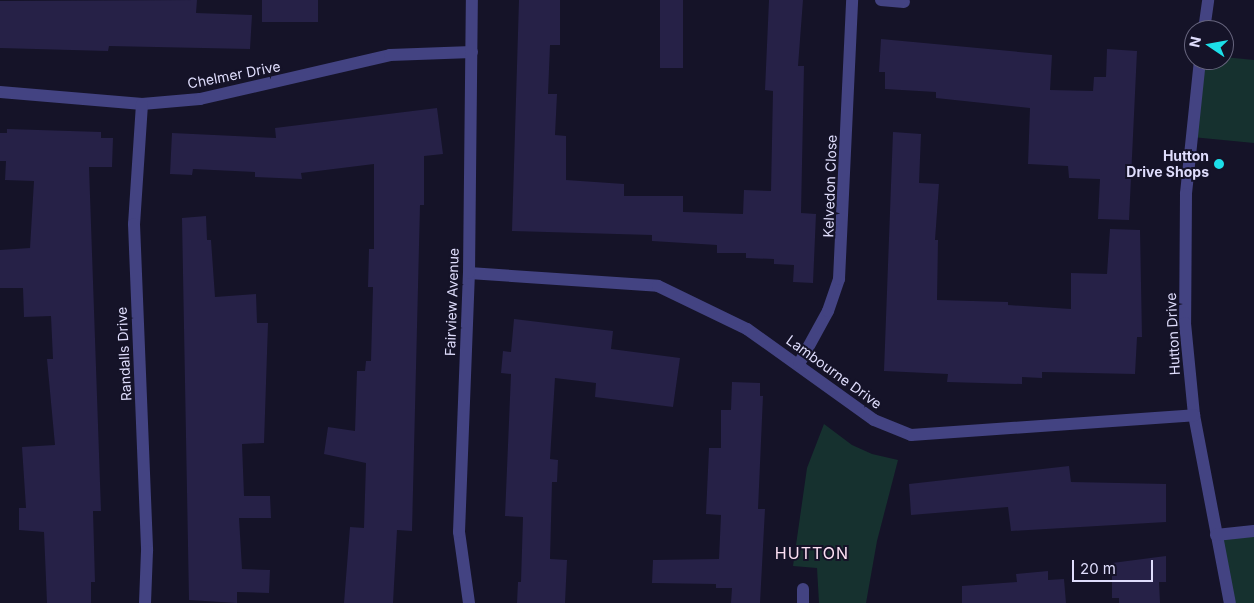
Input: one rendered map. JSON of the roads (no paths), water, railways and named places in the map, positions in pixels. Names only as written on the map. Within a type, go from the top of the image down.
[{"type":"street","name":"Fairview Avenue","points":[[469,603],[458,532],[469,273],[472,0]]},
{"type":"street","name":"Kelvedon Close","points":[[799,364],[828,311],[839,279],[852,0]]},
{"type":"street","points":[[881,0],[904,2]]},
{"type":"street","points":[[1205,20],[1208,0]]},
{"type":"street","name":"Chelmer Drive","points":[[0,92],[142,104],[200,99],[242,92],[390,55],[472,52]]},
{"type":"street","name":"Hutton Drive","points":[[1199,70],[1186,194],[1185,323],[1194,415],[1230,603]]},
{"type":"street","name":"Randalls Drive","points":[[142,104],[134,224],[147,551],[145,603]]},
{"type":"street","name":"Lambourne Drive","points":[[469,273],[658,286],[747,329],[799,364],[874,420],[911,435],[1194,415]]},
{"type":"street","points":[[1216,535],[1254,531]]},
{"type":"street","points":[[803,589],[803,603]]},
{"type":"place","name":"Hutton Drive Shops","points":[[1219,164]]},
{"type":"district","name":"HUTTON","points":[[812,553]]}]
